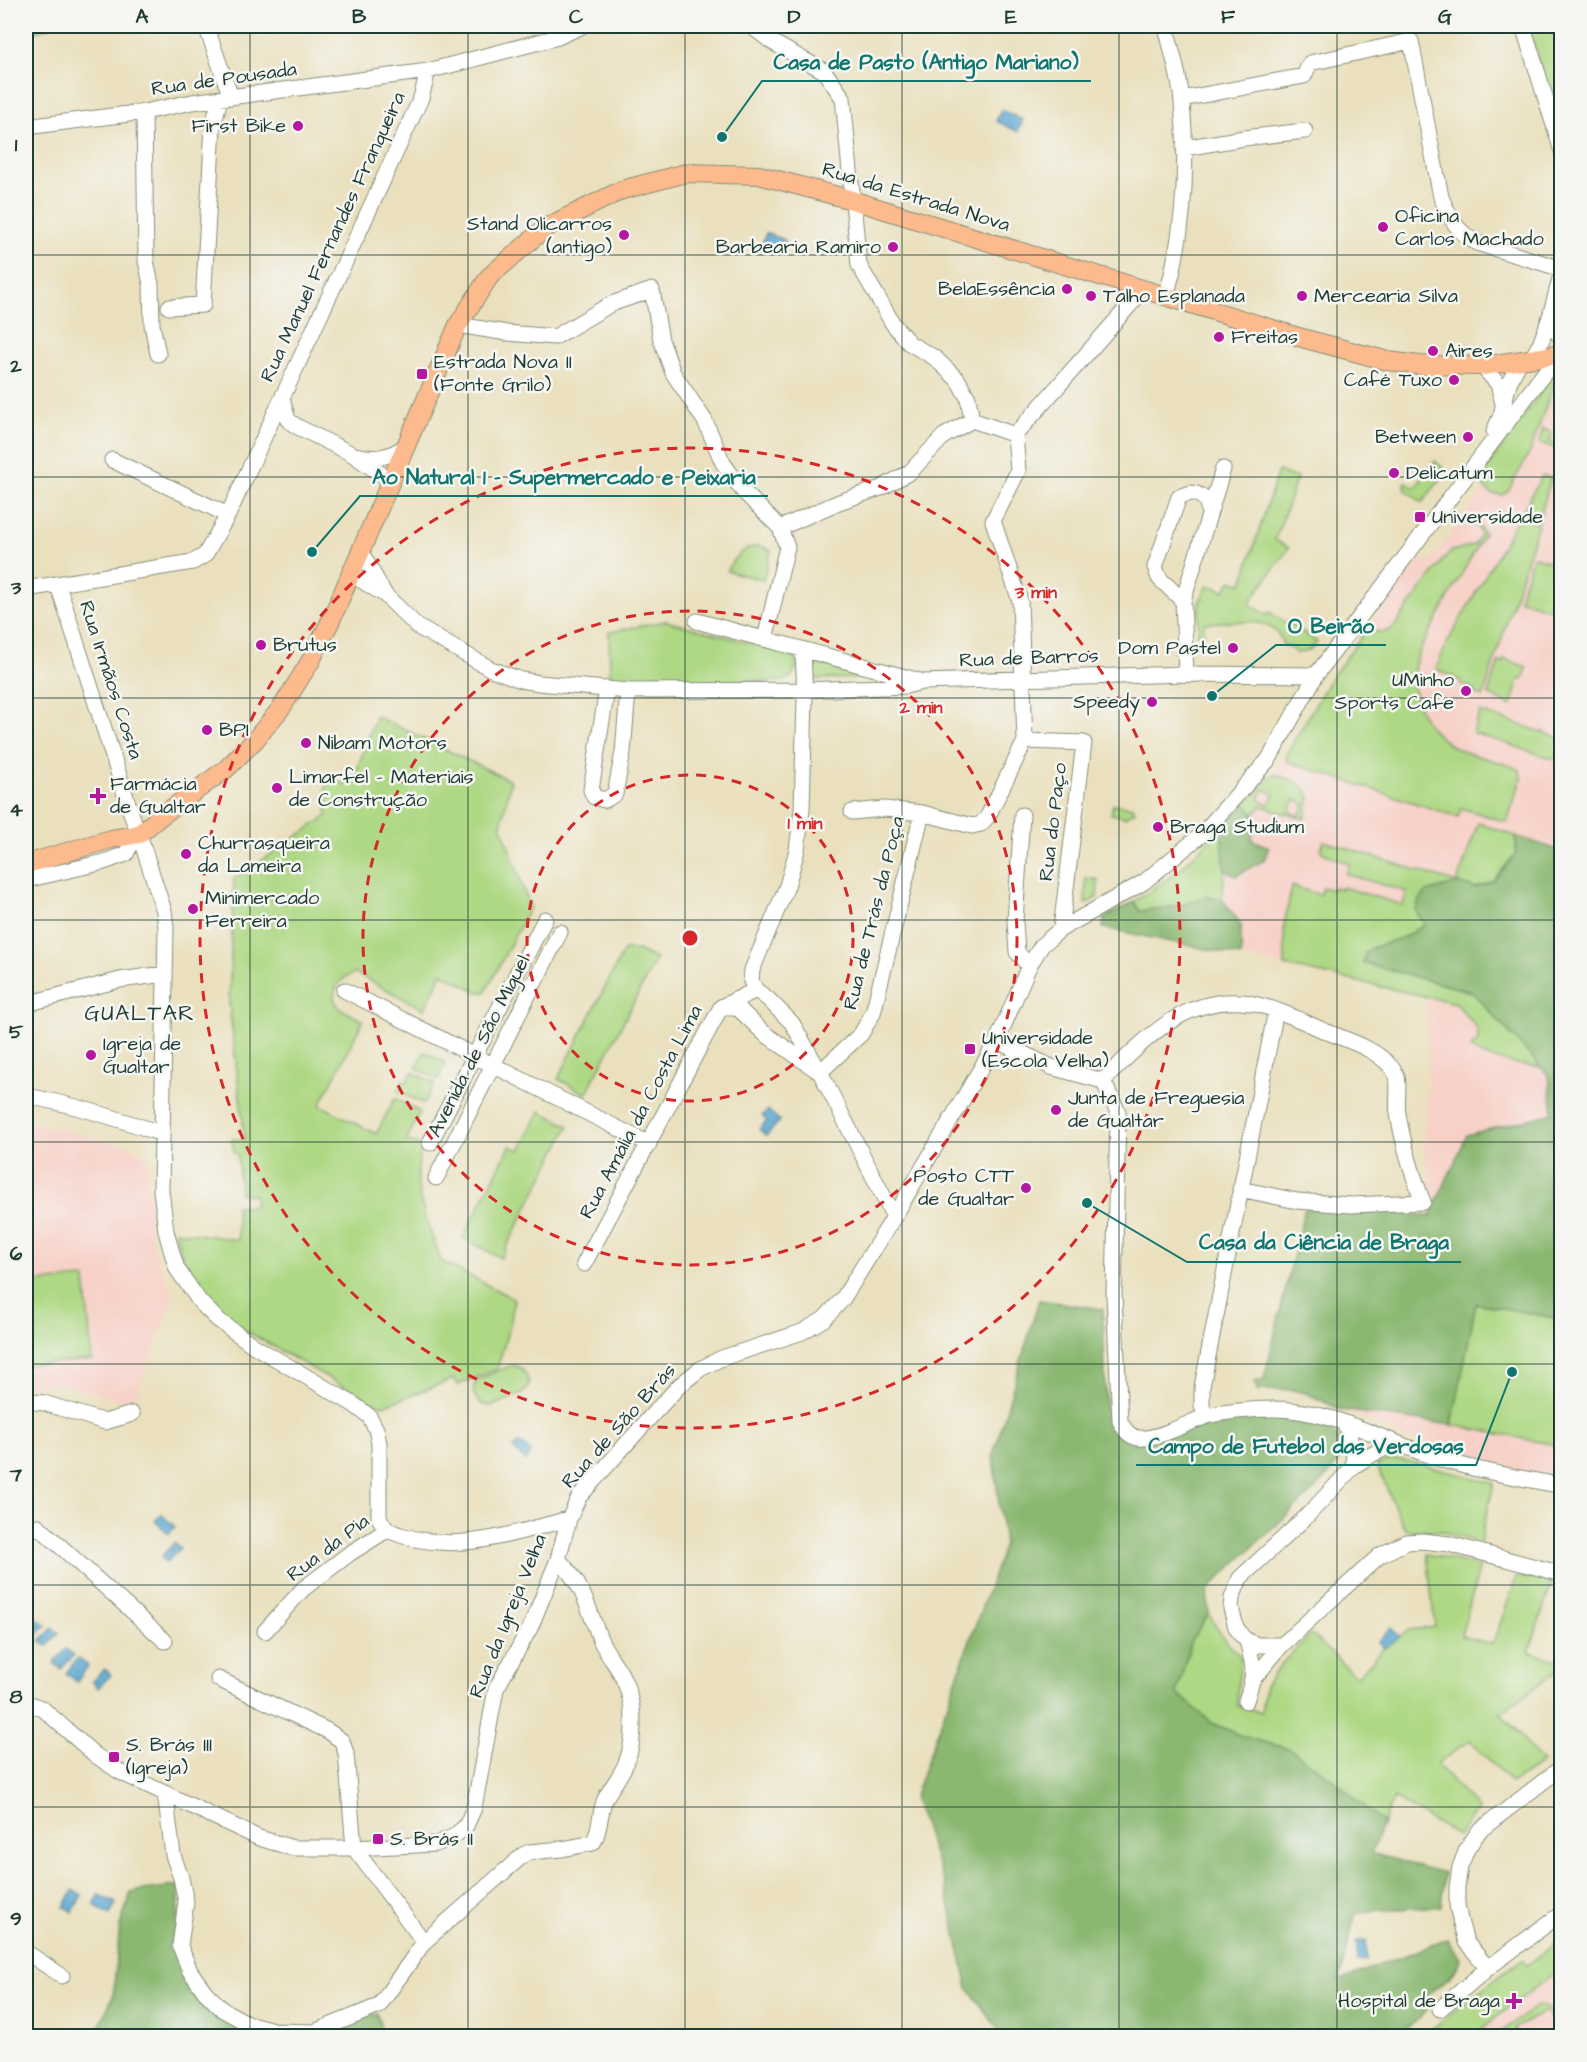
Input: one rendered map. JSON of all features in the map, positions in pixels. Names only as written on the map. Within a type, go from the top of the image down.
[{"type":"main road","name":"Rua da Estrada Nova","points":[[26,864],[137,829],[161,816],[226,769],[255,740],[282,707],[310,662],[361,552],[458,325],[489,277],[545,228],[622,190],[686,173],[759,174],[852,200],[1302,338],[1388,360],[1419,365],[1482,366],[1526,360],[1560,349]]},
{"type":"street","points":[[169,307],[203,305],[213,125],[226,98],[206,26]]},
{"type":"street","name":"Rua de Pousada","points":[[26,127],[144,112],[192,102],[428,71],[558,37],[582,26]]},
{"type":"street","points":[[751,26],[772,42],[824,71],[843,98],[859,265],[893,324],[909,343],[935,358],[958,380],[968,398],[972,420]]},
{"type":"street","points":[[1166,26],[1182,99],[1184,148],[1184,182],[1180,219],[1166,297]]},
{"type":"street","points":[[1522,26],[1562,152]]},
{"type":"street","points":[[1182,99],[1304,76],[1310,63],[1411,41],[1441,197],[1451,220],[1464,236],[1477,243],[1562,270],[1541,342],[1509,383],[1501,415],[1483,452]]},
{"type":"street","name":"Rua Manuel Fernandes Franqueira","points":[[393,476],[296,426],[288,420],[282,398],[421,98],[428,71]]},
{"type":"street","points":[[192,102],[213,125]]},
{"type":"street","points":[[144,112],[146,261],[151,284],[152,325],[158,354]]},
{"type":"street","points":[[1184,148],[1305,131]]},
{"type":"street","points":[[458,325],[507,333],[555,337],[611,304],[652,290],[661,339],[673,373],[705,421],[732,477],[780,528],[787,547],[765,639]]},
{"type":"street","points":[[922,813],[972,826],[981,824],[988,816],[1025,741],[1020,601],[993,521],[1018,471],[1015,435],[1143,290]]},
{"type":"street","points":[[1483,452],[1560,349],[1550,317]]},
{"type":"street","points":[[1521,404],[1526,360]]},
{"type":"street","points":[[1482,366],[1498,384],[1503,404]]},
{"type":"street","points":[[26,590],[193,562],[206,555],[228,515],[282,398]]},
{"type":"street","points":[[780,528],[839,502],[880,488],[909,472],[944,436],[972,420],[1015,435]]},
{"type":"street","name":"Rua Manuel Fernandes Franqueira","points":[[352,454],[371,459],[384,458],[406,445]]},
{"type":"street","name":"Rua de São Brás","points":[[569,1519],[579,1497],[680,1385],[700,1369],[722,1358],[802,1332],[824,1319],[842,1300],[894,1217],[997,1041],[1029,966],[1042,945],[1061,929],[1144,882],[1201,835],[1269,759],[1316,675],[1483,452]]},
{"type":"street","points":[[112,460],[228,515]]},
{"type":"street","points":[[1186,674],[1184,601],[1223,469]]},
{"type":"street","points":[[1184,601],[1159,578],[1155,567],[1179,497],[1189,492],[1197,492],[1208,501],[1209,514]]},
{"type":"street","points":[[361,552],[385,595]]},
{"type":"street","points":[[351,574],[385,595],[418,627],[438,640],[506,676],[539,683],[632,691],[804,690],[906,686],[922,682]]},
{"type":"street","name":"Rua Irmãos Costa","points":[[58,585],[164,911],[166,928],[161,1190],[166,1231],[177,1269],[200,1302],[217,1319],[254,1346],[353,1404],[369,1416],[376,1429],[379,1443],[379,1518],[387,1530]]},
{"type":"street","points":[[697,621],[922,682]]},
{"type":"street","points":[[803,650],[802,810],[797,850],[787,886],[752,970],[751,981],[756,990],[792,1023],[820,1072],[894,1217]]},
{"type":"street","name":"Rua de Barros","points":[[922,682],[1186,674],[1316,675]]},
{"type":"street","points":[[607,689],[591,790],[594,797],[601,800],[609,799],[615,794],[632,691]]},
{"type":"street","name":"Rua do Paço","points":[[1025,741],[1084,743],[1061,929]]},
{"type":"street","name":"Rua de Trás da Poça","points":[[820,1072],[861,1034],[873,1013],[922,813],[885,809],[852,812]]},
{"type":"street","points":[[1022,815],[1015,921],[1017,952],[1029,966]]},
{"type":"street","points":[[26,880],[104,862],[126,854],[137,829]]},
{"type":"street","name":"Avenida de São Miguel","points":[[430,1143],[545,919]]},
{"type":"street","name":"Avenida de São Miguel","points":[[436,1178],[560,932]]},
{"type":"street","points":[[26,1004],[120,980],[164,974]]},
{"type":"street","points":[[344,990],[649,1144]]},
{"type":"street","name":"Rua Amália da Costa Lima","points":[[585,1264],[721,1007],[756,990]]},
{"type":"street","points":[[1103,1081],[1146,1039],[1176,1016],[1202,1005],[1224,1002],[1249,1003],[1276,1010],[1382,1057],[1394,1071],[1398,1077],[1397,1110],[1401,1133],[1423,1202],[1351,1205],[1298,1201],[1240,1189]]},
{"type":"street","points":[[721,1007],[734,1007],[741,1011],[764,1033],[820,1072]]},
{"type":"street","points":[[1206,1416],[1202,1406],[1202,1387],[1276,1010]]},
{"type":"street","points":[[997,1041],[1051,1067],[1103,1081],[1118,1112],[1114,1295],[1120,1421],[1132,1436],[1141,1439],[1206,1416],[1268,1409],[1290,1409],[1311,1412],[1345,1423],[1431,1456],[1562,1486]]},
{"type":"street","points":[[26,1096],[69,1105],[162,1134]]},
{"type":"street","points":[[26,1401],[44,1403],[105,1422],[132,1414]]},
{"type":"street","points":[[1345,1423],[1353,1449],[1354,1466]]},
{"type":"street","points":[[1254,1678],[1253,1663],[1247,1641],[1236,1627],[1231,1608],[1232,1598],[1240,1578],[1306,1517],[1354,1466],[1396,1443]]},
{"type":"street","name":"Rua da Pia","points":[[265,1631],[303,1589],[349,1554],[387,1530],[435,1544],[471,1543],[569,1519]]},
{"type":"street","name":"Rua da Igreja Velha","points":[[26,1702],[43,1709],[95,1755],[120,1772],[259,1838],[293,1848],[436,1845],[453,1837],[466,1826],[474,1808],[496,1689],[531,1626],[558,1558],[569,1519]]},
{"type":"street","points":[[26,1533],[38,1526],[165,1641]]},
{"type":"street","points":[[1246,1701],[1254,1678],[1282,1645],[1379,1556],[1406,1542],[1449,1544],[1562,1574]]},
{"type":"street","points":[[165,1793],[173,1855],[186,1902],[180,1946],[190,1971],[205,1992],[223,2010],[247,2023],[277,2031],[314,2032],[379,2006],[424,1942],[523,1855],[529,1852],[593,1843],[598,1836],[604,1801],[626,1764],[632,1738],[631,1699],[622,1676],[601,1641],[587,1599],[570,1571],[558,1558]]},
{"type":"street","points":[[1247,1641],[1269,1646],[1282,1645]]},
{"type":"street","points":[[218,1679],[328,1731],[342,1741],[346,1753],[354,1848],[424,1942]]},
{"type":"street","points":[[1488,1968],[1466,1942],[1461,1924],[1457,1905],[1460,1867],[1467,1849],[1479,1831],[1562,1767]]},
{"type":"street","points":[[1440,2009],[1488,1968],[1562,1913]]},
{"type":"street","points":[[26,1952],[62,1976]]},
{"type":"shaded area","points":[[1561,365],[1561,1479],[1431,1449],[1306,1393],[1292,1390],[1257,1390],[1255,1382],[1264,1379],[1305,1208],[1430,1216],[1432,1193],[1423,1145],[1429,1070],[1425,1006],[1429,996],[1103,928],[1105,917],[1148,894],[1178,871],[1273,774],[1329,681],[1421,557],[1429,563],[1484,489],[1481,477],[1483,473]]},
{"type":"shaded area","points":[[26,1121],[130,1146],[145,1155],[151,1238],[174,1299],[133,1404],[57,1383],[26,1387]]},
{"type":"shaded area","name":"Hospital de Braga","points":[[1561,1939],[1561,2036],[1422,2036],[1522,1959],[1527,1965]]},
{"type":"green space","points":[[26,26],[53,26],[26,36]]},
{"type":"green space","points":[[1528,26],[1561,26],[1561,136]]},
{"type":"green space","points":[[1561,365],[1561,375],[1554,383],[1530,452],[1508,491],[1503,495],[1492,494],[1482,485],[1483,473]]},
{"type":"green space","points":[[1543,429],[1552,432],[1550,442],[1561,446],[1561,450],[1539,443]]},
{"type":"green space","points":[[1435,461],[1447,471],[1422,503],[1406,490],[1405,484],[1406,482],[1415,488]]},
{"type":"green space","points":[[1278,471],[1297,478],[1275,540],[1289,548],[1249,603],[1267,615],[1270,612],[1285,623],[1287,621],[1317,642],[1308,651],[1302,653],[1295,653],[1291,647],[1283,645],[1271,628],[1261,624],[1238,621],[1204,623],[1204,634],[1198,634],[1199,603],[1208,585],[1225,591],[1230,580],[1242,584]]},
{"type":"green space","points":[[1543,476],[1551,478],[1539,521],[1522,513]]},
{"type":"green space","points":[[1520,515],[1538,524],[1483,697],[1473,693],[1474,689],[1461,684],[1461,681],[1436,669],[1447,643]]},
{"type":"green space","points":[[1473,520],[1478,523],[1484,534],[1421,648],[1414,670],[1414,691],[1421,713],[1434,732],[1443,739],[1470,754],[1520,770],[1521,779],[1507,822],[1461,808],[1458,817],[1288,762],[1286,755],[1329,681],[1368,628],[1381,632],[1394,627],[1443,560],[1452,551],[1474,545],[1481,533]]},
{"type":"green space","points":[[755,546],[771,551],[763,580],[727,571],[741,553]]},
{"type":"green space","points":[[1533,556],[1561,565],[1561,613],[1519,599]]},
{"type":"green space","points":[[666,621],[789,653],[795,657],[796,669],[790,678],[782,681],[622,683],[614,681],[610,674],[609,632]]},
{"type":"green space","points":[[1504,659],[1527,667],[1523,680],[1519,679],[1511,706],[1488,694],[1499,661],[1503,663]]},
{"type":"green space","points":[[818,661],[886,678],[816,679],[810,676],[809,670],[812,663]]},
{"type":"green space","points":[[1480,712],[1561,738],[1560,761],[1473,733]]},
{"type":"green space","points":[[376,716],[511,781],[501,825],[530,907],[485,993],[482,991],[480,993],[442,973],[424,1009],[355,973],[345,978],[335,990],[334,996],[338,1006],[363,1021],[320,1105],[376,1134],[395,1098],[420,1112],[406,1141],[425,1145],[419,1159],[418,1188],[441,1261],[514,1299],[511,1321],[497,1369],[458,1385],[454,1379],[381,1405],[367,1400],[241,1328],[217,1309],[190,1274],[175,1231],[238,1240],[236,1206],[255,1206],[254,1195],[240,1193],[238,1155],[234,1153],[232,1139],[245,1140],[229,1003],[234,879],[327,816],[326,783],[352,783]]},
{"type":"green space","points":[[1273,774],[1299,784],[1310,797],[1305,819],[1261,806],[1254,815],[1245,804]],"holes":[[[1264,789],[1274,794],[1268,805],[1259,799]],[[1295,800],[1305,805],[1299,816],[1289,811]]]},
{"type":"green space","points":[[1113,804],[1132,807],[1135,811],[1125,817],[1111,814]]},
{"type":"green space","points":[[1245,804],[1254,815],[1252,840],[1269,847],[1264,860],[1236,876],[1225,870],[1221,829]]},
{"type":"green space","points":[[1478,823],[1516,836],[1516,853],[1494,881],[1475,888],[1458,883],[1425,925],[1404,937],[1372,948],[1363,963],[1472,992],[1541,1067],[1495,1059],[1470,1048],[1478,1041],[1477,1028],[1456,1003],[1285,966],[1284,925],[1292,886],[1320,895],[1323,887],[1332,890],[1333,887],[1341,889],[1342,887],[1403,905],[1407,892],[1346,874],[1350,864],[1323,853],[1321,849],[1324,841],[1457,883]]},
{"type":"green space","points":[[1221,829],[1225,870],[1222,899],[1206,897],[1177,906],[1140,911],[1134,902],[1178,871]]},
{"type":"green space","points":[[1516,836],[1561,851],[1561,1319],[1476,1303],[1452,1425],[1341,1410],[1306,1393],[1292,1390],[1257,1390],[1255,1382],[1264,1379],[1305,1208],[1430,1216],[1467,1135],[1553,1113],[1549,1076],[1472,992],[1363,963],[1365,954],[1372,948],[1404,937],[1425,925],[1416,911],[1418,902],[1426,892],[1458,883],[1475,888],[1494,881],[1516,853]]},
{"type":"green space","points":[[1086,878],[1098,880],[1097,898],[1085,904]]},
{"type":"green space","points":[[1206,897],[1222,899],[1241,925],[1241,956],[1103,928],[1105,917],[1134,902],[1140,911],[1177,906]]},
{"type":"green space","points":[[624,950],[638,950],[656,959],[586,1094],[558,1079]]},
{"type":"green space","points":[[425,1052],[446,1063],[438,1079],[416,1068]]},
{"type":"green space","points":[[412,1072],[435,1083],[424,1104],[398,1091],[403,1080],[407,1082]]},
{"type":"green space","points":[[540,1111],[569,1126],[501,1258],[463,1238],[510,1146],[520,1150]]},
{"type":"green space","points":[[85,1278],[92,1360],[26,1365],[26,1283]]},
{"type":"green space","points":[[1039,1300],[1103,1309],[1106,1410],[1118,1433],[1126,1440],[1133,1443],[1234,1420],[1286,1418],[1310,1422],[1332,1432],[1341,1442],[1341,1455],[1324,1480],[1207,1591],[1209,1614],[1191,1640],[1177,1693],[1212,1723],[1245,1737],[1290,1749],[1334,1780],[1383,1823],[1371,1853],[1444,1873],[1441,1906],[1356,1912],[1339,1981],[1448,1939],[1460,1959],[1453,1974],[1427,1996],[1423,2003],[1428,2008],[1420,2018],[1397,2036],[1003,2036],[968,1988],[945,1885],[914,1798],[1004,1545],[993,1455]]},
{"type":"green space","points":[[1475,1303],[1561,1319],[1561,1446],[1452,1425]]},
{"type":"green space","points":[[512,1365],[517,1366],[527,1376],[527,1389],[496,1405],[483,1405],[475,1396],[474,1387],[477,1380]]},
{"type":"green space","points":[[1391,1460],[1403,1460],[1494,1483],[1480,1543],[1441,1531],[1407,1530],[1402,1524],[1377,1465]]},
{"type":"green space","points":[[1427,1554],[1480,1566],[1461,1636],[1493,1644],[1517,1576],[1552,1582],[1529,1652],[1561,1661],[1561,1668],[1501,1713],[1543,1763],[1511,1783],[1470,1740],[1437,1764],[1478,1809],[1458,1836],[1394,1798],[1383,1823],[1334,1780],[1212,1723],[1177,1693],[1191,1640],[1209,1614],[1222,1637],[1241,1657],[1238,1706],[1261,1712],[1265,1686],[1283,1662],[1311,1634],[1357,1677],[1384,1648],[1409,1630],[1435,1627]]},
{"type":"green space","points":[[180,1885],[175,1950],[201,1995],[276,2036],[95,2036],[113,1996],[120,1926],[131,1892]]},
{"type":"green space","points":[[1561,1939],[1561,1968],[1472,2036],[1422,2036],[1522,1959],[1527,1965]]},
{"type":"green space","points":[[1541,2006],[1554,2013],[1551,2019],[1546,2011],[1515,2028],[1519,2036],[1496,2036],[1535,2007]]},
{"type":"green space","points":[[377,2013],[383,2036],[306,2036]]},
{"type":"water","points":[[1001,110],[1023,120],[1018,132],[996,121]]},
{"type":"water","points":[[766,233],[785,240],[780,253],[761,247]]},
{"type":"water","points":[[768,1110],[780,1121],[766,1136],[759,1129],[767,1121],[762,1116]]},
{"type":"water","points":[[519,1442],[531,1452],[526,1461],[513,1449]]},
{"type":"water","points":[[161,1514],[175,1527],[169,1534],[155,1521]]},
{"type":"water","points":[[174,1543],[180,1548],[166,1563],[161,1557]]},
{"type":"water","points":[[38,1619],[46,1625],[32,1641],[26,1633]]},
{"type":"water","points":[[53,1628],[59,1633],[47,1646],[40,1641]]},
{"type":"water","points":[[1392,1628],[1400,1637],[1384,1648],[1378,1642]]},
{"type":"water","points":[[66,1649],[74,1655],[61,1669],[54,1663]]},
{"type":"water","points":[[78,1658],[88,1666],[77,1682],[66,1673]]},
{"type":"water","points":[[105,1669],[111,1675],[98,1688],[92,1681]]},
{"type":"water","points":[[73,1890],[82,1895],[73,1912],[64,1907]]},
{"type":"water","points":[[99,1895],[116,1903],[110,1915],[94,1905]]},
{"type":"water","points":[[1366,1940],[1367,1960],[1358,1961],[1356,1941]]},
{"type":"place","name":"First Bike","points":[[298,126]]},
{"type":"place","name":"Casa de Pasto (Antigo Mariano)","points":[[722,137]]},
{"type":"place","name":"Oficina Carlos Machado","points":[[1383,227]]},
{"type":"place","name":"Stand Olicarros (antigo)","points":[[624,235]]},
{"type":"place","name":"Barbearia Ramiro","points":[[893,247]]},
{"type":"place","name":"BelaEssência","points":[[1067,289]]},
{"type":"place","name":"Talho Esplanada","points":[[1091,296]]},
{"type":"place","name":"Mercearia Silva","points":[[1302,296]]},
{"type":"place","name":"Freitas","points":[[1219,337]]},
{"type":"place","name":"Aires","points":[[1433,351]]},
{"type":"place","name":"Estrada Nova II (Fonte Grilo)","points":[[422,374]]},
{"type":"place","name":"Café Tuxo","points":[[1454,380]]},
{"type":"place","name":"Between","points":[[1468,437]]},
{"type":"place","name":"Delicatum","points":[[1394,473]]},
{"type":"place","name":"Universidade","points":[[1420,517]]},
{"type":"place","name":"Ao Natural 1 - Supermercado e Peixaria","points":[[312,552]]},
{"type":"place","name":"Brutus","points":[[261,645]]},
{"type":"place","name":"Dom Pastel","points":[[1233,648]]},
{"type":"place","name":"UMinho Sports Cafe","points":[[1466,691]]},
{"type":"place","name":"O Beirão","points":[[1212,696]]},
{"type":"place","name":"Speedy","points":[[1152,702]]},
{"type":"place","name":"BPI","points":[[207,730]]},
{"type":"place","name":"Nibam Motors","points":[[306,743]]},
{"type":"place","name":"Limarfel - Materiais de Construção","points":[[277,788]]},
{"type":"place","name":"Farmácia de Gualtar","points":[[98,796]]},
{"type":"place","name":"Braga Studium","points":[[1158,827]]},
{"type":"place","name":"Churrasqueira da Lameira","points":[[186,854]]},
{"type":"place","name":"Minimercado Ferreira","points":[[193,909]]},
{"type":"place","name":"Universidade (Escola Velha)","points":[[970,1049]]},
{"type":"place","name":"Igreja de Gualtar","points":[[91,1055]]},
{"type":"place","name":"Junta de Freguesia de Gualtar","points":[[1056,1110]]},
{"type":"place","name":"Posto CTT de Gualtar","points":[[1026,1188]]},
{"type":"place","name":"Casa da Ciência de Braga","points":[[1087,1203]]},
{"type":"place","name":"Campo de Futebol das Verdosas","points":[[1512,1372]]},
{"type":"place","name":"S. Brás III (Igreja)","points":[[114,1757]]},
{"type":"place","name":"S. Brás II","points":[[378,1839]]},
{"type":"place","name":"Hospital de Braga","points":[[1514,2001]]},
{"type":"district","name":"GUALTAR","points":[[140,1013]]}]
